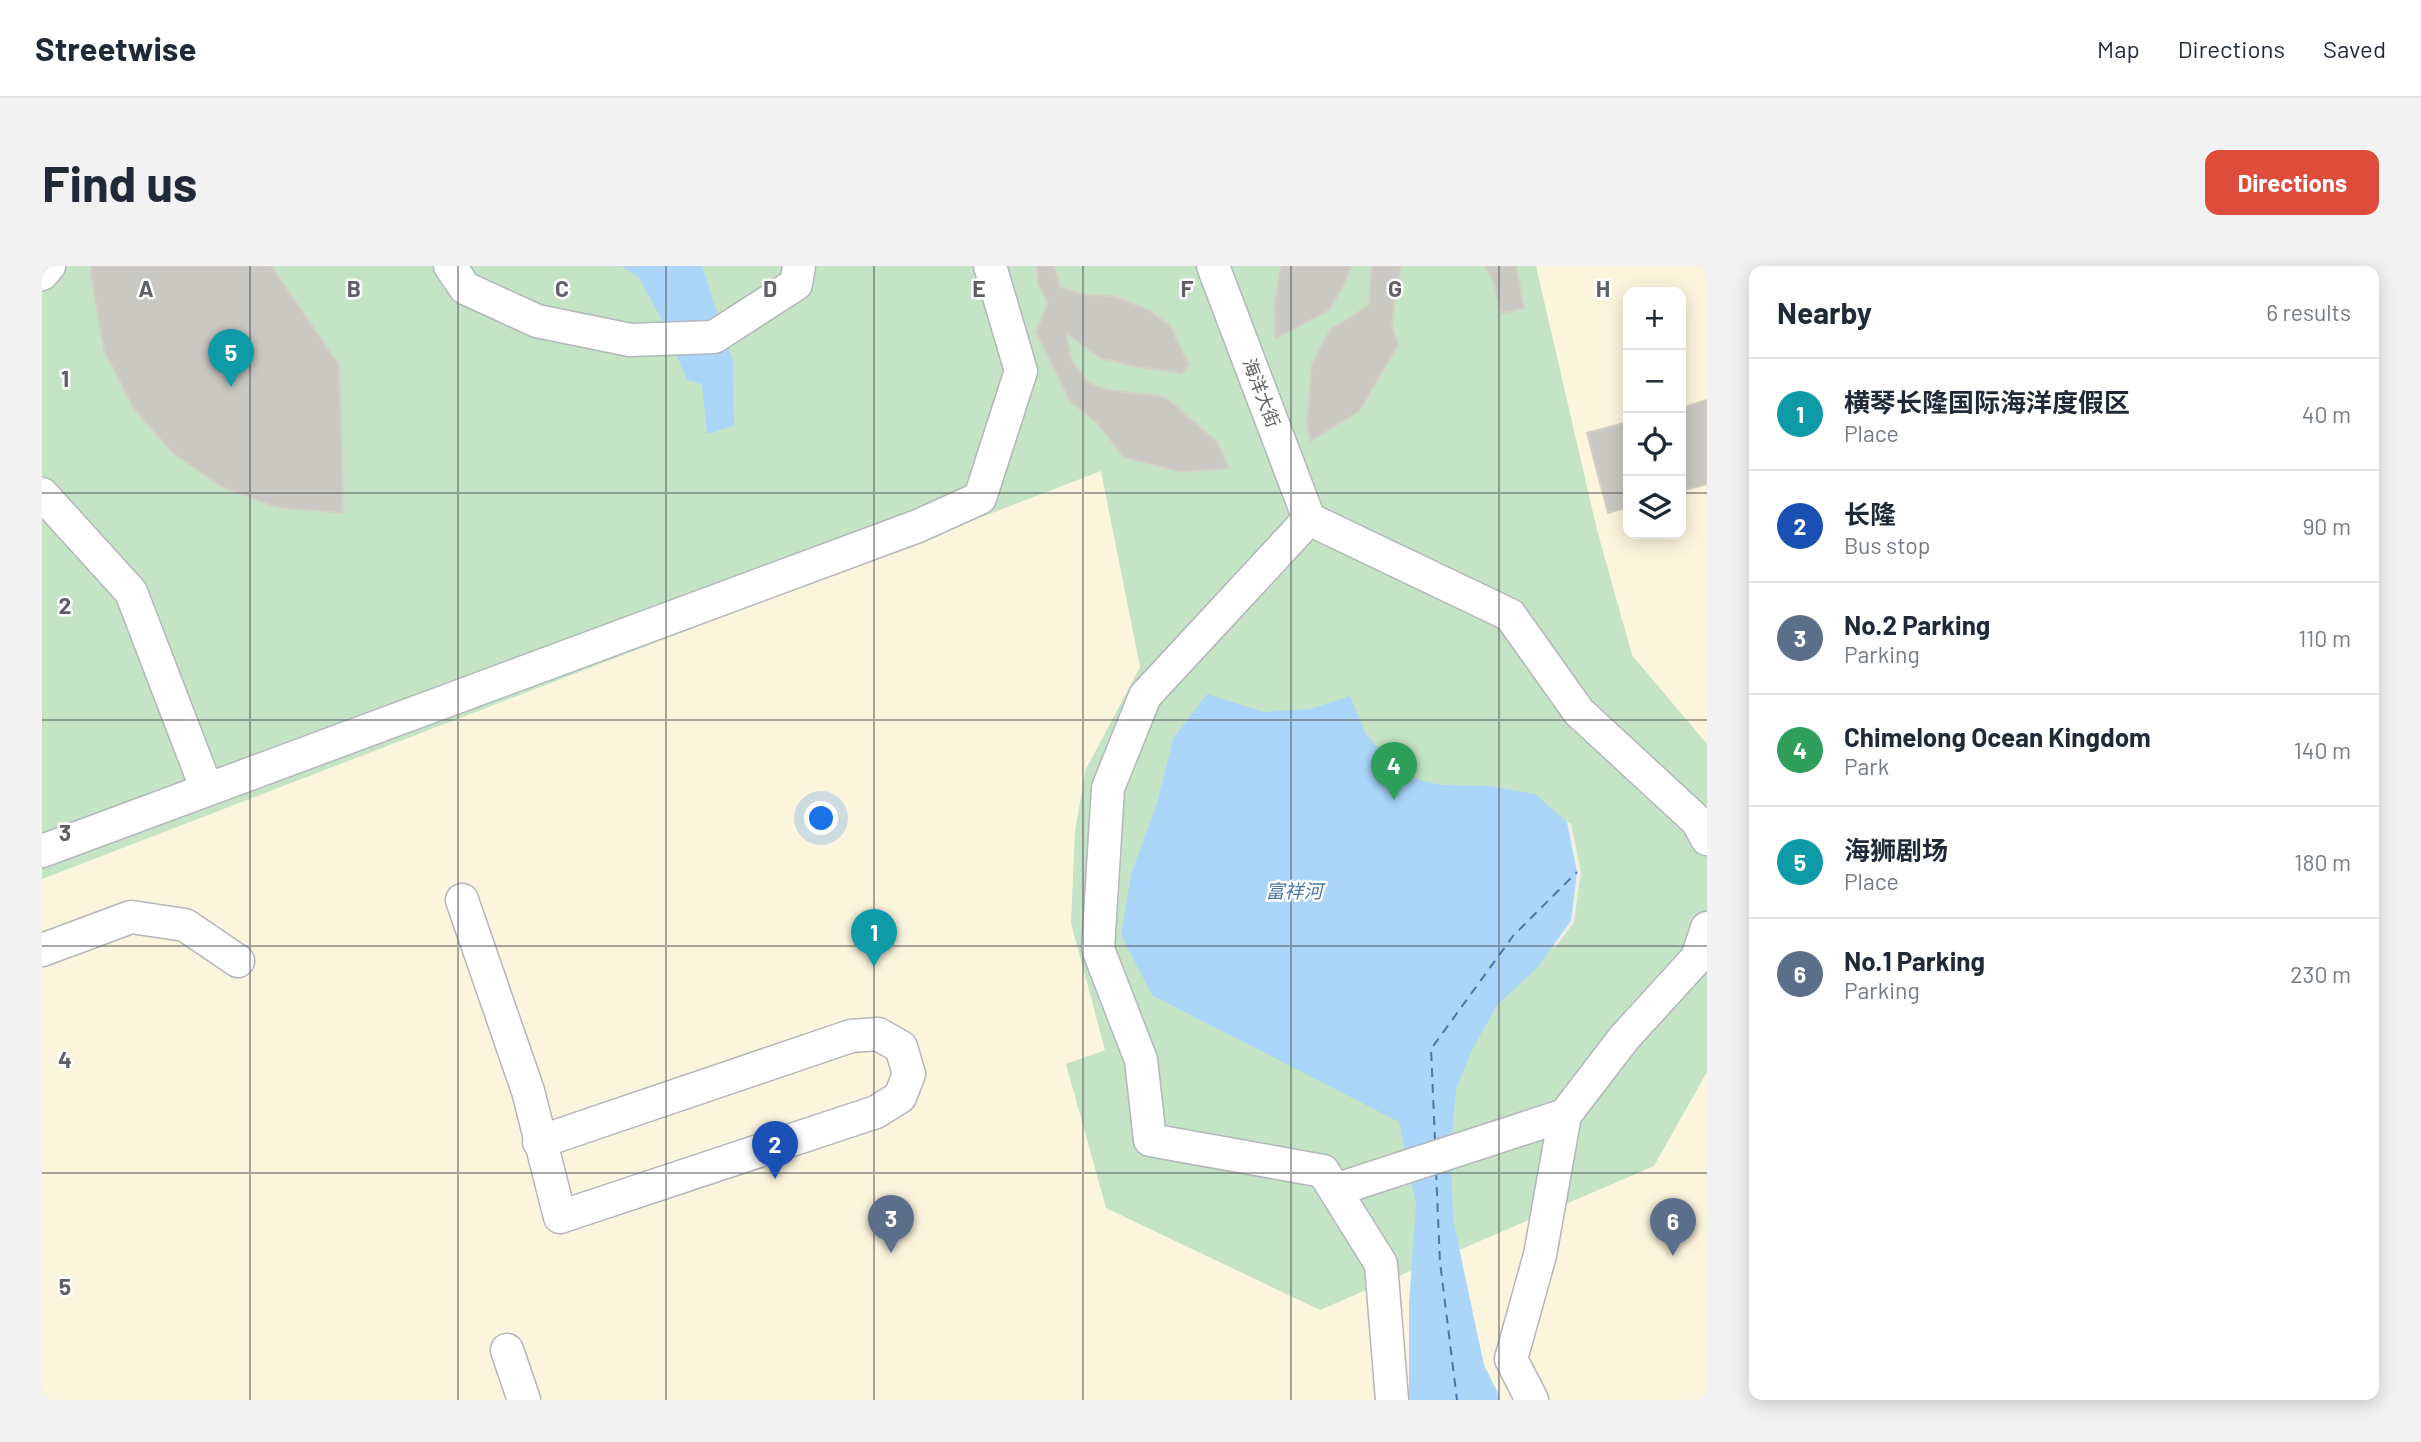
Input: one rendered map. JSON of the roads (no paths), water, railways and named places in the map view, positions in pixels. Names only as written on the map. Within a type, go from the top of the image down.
[{"type":"street","points":[[42,274],[48,266]]},
{"type":"street","points":[[450,266],[466,288],[537,321],[630,340],[714,337],[796,284],[799,266]]},
{"type":"street","points":[[42,851],[918,526],[980,498],[1021,371],[990,266]]},
{"type":"street","name":"海洋大街","points":[[1213,266],[1309,519]]},
{"type":"street","points":[[42,494],[131,592],[206,790]]},
{"type":"street","points":[[1392,1400],[1381,1264],[1323,1171],[1150,1140],[1141,1060],[1098,949],[1108,788],[1145,696],[1309,519],[1510,615],[1579,712],[1697,821],[1707,839]]},
{"type":"street","points":[[462,900],[528,1091],[539,1142],[560,1217],[876,1112],[901,1097],[909,1074],[901,1047],[878,1034],[851,1036],[539,1142]]},
{"type":"street","points":[[42,950],[131,917],[184,925],[238,961]]},
{"type":"street","points":[[1532,1400],[1511,1359],[1539,1255],[1565,1115],[1624,1038],[1697,958],[1707,928]]},
{"type":"street","points":[[1335,1191],[1565,1115]]},
{"type":"street","points":[[507,1350],[524,1400]]},
{"type":"water","points":[[621,266],[702,266],[733,362],[734,426],[707,434],[702,384],[687,380],[661,318],[639,278]]},
{"type":"water","name":"富祥河","points":[[1207,694],[1264,712],[1311,709],[1350,696],[1365,733],[1401,775],[1441,785],[1490,786],[1535,794],[1567,822],[1577,872],[1571,921],[1536,969],[1497,1005],[1472,1050],[1456,1089],[1451,1148],[1453,1219],[1484,1365],[1499,1400],[1409,1400],[1409,1303],[1416,1204],[1399,1122],[1152,995],[1121,935],[1131,875],[1157,803],[1173,739]]},
{"type":"place","name":"海狮剧场","points":[[231,387]]},
{"type":"place","name":"Chimelong Ocean Kingdom","points":[[1394,800]]},
{"type":"place","name":"横琴长隆国际海洋度假区","points":[[874,967]]},
{"type":"place","name":"长隆","points":[[775,1179]]},
{"type":"place","name":"No.2 Parking","points":[[891,1253]]},
{"type":"place","name":"No.1 Parking","points":[[1673,1256]]}]
